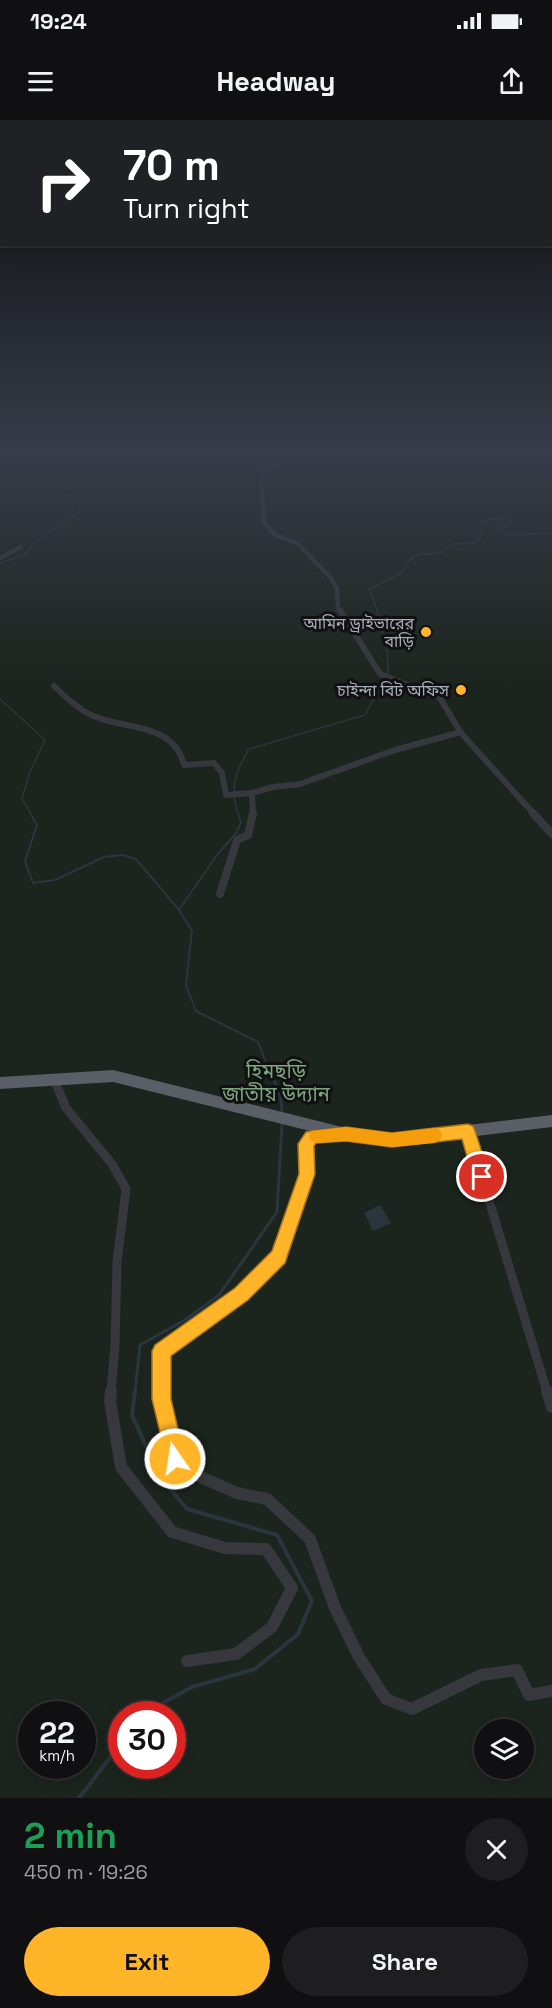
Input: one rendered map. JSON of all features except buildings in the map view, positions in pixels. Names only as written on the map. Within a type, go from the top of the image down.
[{"type":"highway","points":[[0,1083],[113,1076],[346,1134],[392,1140],[552,1121]]},
{"type":"street","points":[[270,529],[275,535],[297,543],[331,578],[337,589],[338,608],[380,674],[443,700],[446,710],[460,732],[552,834]]},
{"type":"street","points":[[0,558],[21,548]]},
{"type":"street","points":[[54,686],[89,715],[167,737],[179,748],[184,765],[214,763],[222,773],[226,795],[252,793],[273,787],[300,784],[395,750],[460,732]]},
{"type":"street","points":[[220,894],[237,840],[248,835],[253,818],[252,793]]},
{"type":"street","points":[[54,1079],[66,1108],[112,1164],[126,1189],[117,1262],[115,1345],[110,1401],[121,1467],[172,1532],[225,1548],[266,1549],[292,1588],[272,1627],[236,1653],[187,1661]]},
{"type":"street","points":[[468,1131],[552,1407]]},
{"type":"street","points":[[346,1134],[311,1137],[306,1144],[307,1174],[279,1257],[242,1294],[161,1351],[161,1399],[175,1459],[196,1475],[237,1492],[267,1499],[310,1539],[335,1608],[359,1657],[386,1699],[412,1709],[481,1675],[517,1670],[529,1695],[552,1691]]},
{"type":"green space","name":"হিমছড়ি জাতীয় উদ্যান","points":[[0,529],[552,529],[552,1798],[0,1798]]},
{"type":"shaded area","points":[[380,1205],[391,1223],[373,1231],[364,1213]]},
{"type":"waterway","points":[[0,563],[25,555],[32,545],[54,529]]},
{"type":"waterway","points":[[238,814],[234,796],[235,780],[249,749],[365,715],[388,673],[387,641],[378,625],[378,612],[369,589],[403,572],[408,561],[420,554],[441,553],[451,544],[474,543],[482,535],[482,529]]},
{"type":"waterway","points":[[500,529],[508,535],[552,533]]},
{"type":"waterway","points":[[0,699],[45,740],[30,772],[22,798],[31,814]]},
{"type":"waterway","points":[[30,813],[37,825],[25,861],[33,883],[55,880],[104,857],[123,855],[136,859],[179,910]]},
{"type":"waterway","points":[[179,910],[217,855],[237,832],[241,822],[238,813]]},
{"type":"waterway","points":[[179,910],[192,931],[186,985],[196,1011],[258,1042],[269,1070]]},
{"type":"waterway","points":[[269,1068],[281,1098],[282,1114]]},
{"type":"waterway","points":[[135,1392],[140,1345],[185,1320],[219,1295],[277,1212],[282,1123]]},
{"type":"waterway","points":[[135,1391],[132,1415],[159,1475],[187,1509],[277,1535],[312,1601],[298,1634],[255,1669],[192,1687],[167,1701]]},
{"type":"waterway","points":[[79,1798],[108,1760]]},
{"type":"slow traffic","points":[[317,1136],[346,1134],[392,1140],[434,1135]]},
{"type":"place","name":"আমিন ড্রাইভারের বাড়ি","points":[[426,632]]},
{"type":"place","name":"চাইন্দা বিট অফিস","points":[[461,690]]},
{"type":"route","points":[[175,1459],[161,1399],[161,1351],[242,1294],[279,1257],[307,1174],[306,1144],[311,1137],[346,1134],[392,1140],[468,1131],[482,1177]]}]
